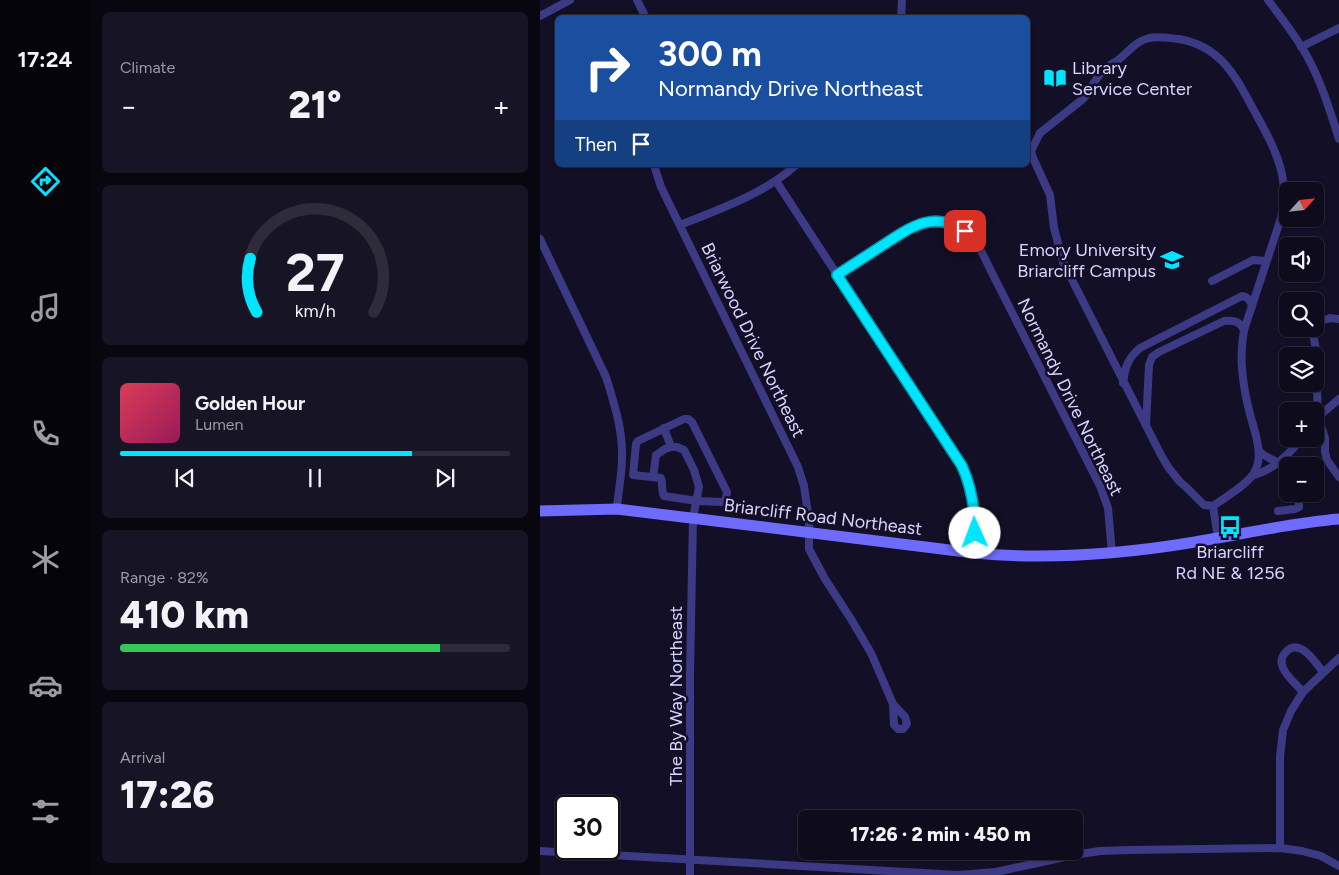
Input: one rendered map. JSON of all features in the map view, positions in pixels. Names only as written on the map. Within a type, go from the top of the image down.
[{"type":"main road","name":"Briarcliff Road Northeast","points":[[540,511],[617,510],[994,555],[1112,552],[1166,547],[1339,519]]},
{"type":"street","points":[[540,16],[570,0]]},
{"type":"street","points":[[637,0],[644,15]]},
{"type":"street","points":[[902,0],[902,15]]},
{"type":"street","points":[[1268,0],[1294,34],[1319,82],[1339,139]]},
{"type":"street","points":[[1301,47],[1339,28]]},
{"type":"street","points":[[1155,37],[1172,38],[1199,45],[1218,56],[1234,74],[1279,163],[1283,179],[1284,201],[1281,218],[1266,262],[1244,330],[1242,343],[1242,368],[1248,405],[1259,451],[1259,460],[1255,472],[1248,480],[1212,506],[1204,505],[1174,475],[1161,455],[1063,262],[1054,228],[1050,195],[1032,158],[1031,151],[1040,133],[1083,99],[1105,67],[1119,59],[1135,44],[1155,37]]},
{"type":"street","name":"Briarwood Drive Northeast","points":[[654,167],[661,187],[798,467],[806,501],[810,533],[809,549],[871,654],[893,704]]},
{"type":"street","points":[[680,226],[776,181],[794,167]]},
{"type":"street","points":[[776,181],[962,466],[973,499],[975,525],[974,553]]},
{"type":"street","name":"Normandy Drive Northeast","points":[[837,275],[900,234],[922,223],[938,221],[951,223],[969,234],[992,271],[1103,493],[1110,521],[1112,552]]},
{"type":"street","points":[[540,239],[606,377],[620,428],[622,458],[617,510]]},
{"type":"street","points":[[1212,281],[1253,260],[1266,262]]},
{"type":"street","points":[[1123,382],[1124,371],[1129,358],[1140,348],[1242,296],[1259,283]]},
{"type":"street","points":[[1242,296],[1246,296],[1252,306]]},
{"type":"street","points":[[1324,319],[1339,319]]},
{"type":"street","points":[[1146,426],[1149,365],[1152,357],[1224,321],[1238,322],[1244,330]]},
{"type":"street","points":[[1324,411],[1339,399]]},
{"type":"street","points":[[688,418],[692,422],[727,492],[724,502],[697,501],[664,496],[661,478],[634,475],[636,444],[638,441],[664,428],[688,418]]},
{"type":"street","points":[[653,477],[656,455],[671,447],[664,428]]},
{"type":"street","points":[[1324,436],[1327,460],[1339,477]]},
{"type":"street","name":"The By Way Northeast","points":[[671,447],[684,450],[694,470],[699,487],[693,518],[690,668],[690,875]]},
{"type":"street","points":[[1285,457],[1294,447]]},
{"type":"street","points":[[1259,451],[1264,456],[1279,463]]},
{"type":"street","points":[[622,458],[635,459]]},
{"type":"street","points":[[1252,476],[1262,473],[1279,463]]},
{"type":"street","points":[[1278,511],[1295,509],[1299,507],[1299,502]]},
{"type":"street","points":[[1212,506],[1218,538]]},
{"type":"street","points":[[1303,692],[1282,667],[1282,657],[1286,652],[1296,647],[1304,650],[1323,672]]},
{"type":"street","points":[[1280,848],[1280,757],[1286,721],[1303,692],[1339,658]]},
{"type":"street","points":[[540,851],[958,875],[996,872],[1061,857],[1100,852],[1280,848],[1321,856],[1339,866]]},
{"type":"place","name":"Library Service Center","points":[[1055,78]]},
{"type":"place","name":"Emory University Briarcliff Campus","points":[[1172,260]]},
{"type":"place","name":"Briarcliff Rd NE & 1256","points":[[1230,527]]},
{"type":"route","points":[[965,231],[951,223],[930,221],[922,223],[900,234],[837,275],[962,466],[973,499],[975,533]]}]
